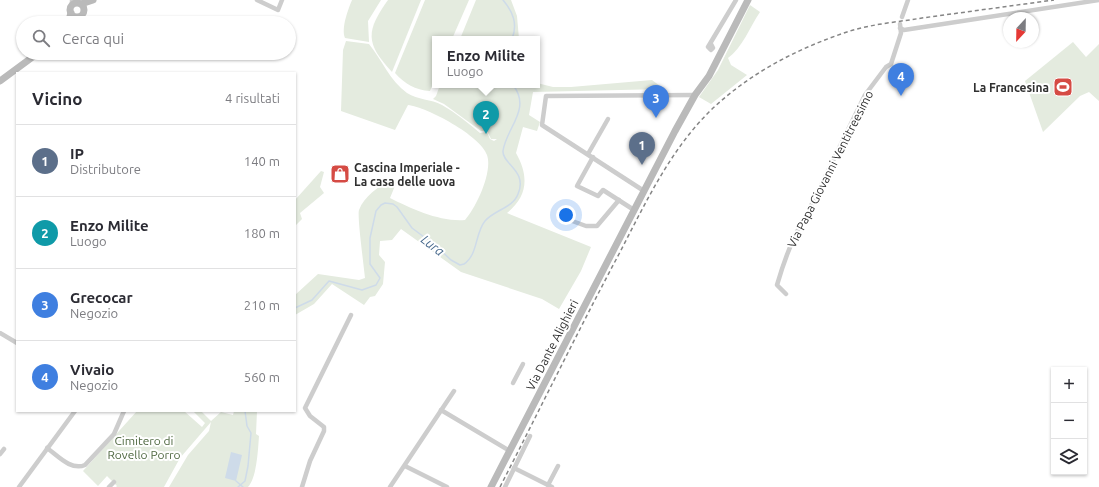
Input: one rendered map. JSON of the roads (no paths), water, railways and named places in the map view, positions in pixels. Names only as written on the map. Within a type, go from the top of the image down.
[{"type":"street","points":[[71,16],[76,5],[93,0]]},
{"type":"street","points":[[257,0],[278,10],[282,0]]},
{"type":"street","points":[[711,44],[736,0]]},
{"type":"street","name":"Via Dante Alighieri","points":[[491,487],[644,191],[695,95],[717,60],[748,0]]},
{"type":"street","points":[[902,17],[908,0]]},
{"type":"street","name":"Via Papa Giovanni Ventitreesimo","points":[[786,294],[777,285],[783,264],[800,225],[806,216],[865,95],[886,68],[891,64],[901,33],[900,26],[904,30],[910,30],[1099,0]]},
{"type":"street","points":[[73,16],[76,5]]},
{"type":"street","points":[[76,5],[83,14],[80,16]]},
{"type":"street","points":[[0,80],[28,60]]},
{"type":"street","points":[[644,191],[542,125],[546,96],[695,95]]},
{"type":"street","points":[[588,154],[608,119]]},
{"type":"street","points":[[593,157],[577,186],[598,196],[603,190],[619,200],[633,212]]},
{"type":"street","points":[[564,218],[586,226],[597,226],[619,200]]},
{"type":"street","points":[[302,487],[310,461],[324,431],[324,428],[310,416],[305,408],[351,315]]},
{"type":"street","points":[[0,334],[16,342]]},
{"type":"street","points":[[513,383],[523,364]]},
{"type":"street","points":[[390,487],[454,391]]},
{"type":"street","points":[[441,410],[510,451]]},
{"type":"street","points":[[19,487],[74,412]]},
{"type":"street","points":[[47,448],[72,466],[79,467],[85,465],[114,434],[124,412]]},
{"type":"street","points":[[505,487],[530,436]]},
{"type":"street","points":[[0,454],[4,449]]},
{"type":"street","points":[[405,466],[448,487]]},
{"type":"street","points":[[514,468],[550,486],[558,466]]},
{"type":"street","points":[[109,487],[114,482]]},
{"type":"water","points":[[231,452],[242,455],[236,481],[225,478]]},
{"type":"waterway","name":"Lura","points":[[503,0],[514,18],[515,28],[513,36]]},
{"type":"waterway","name":"Lura","points":[[296,308],[312,300],[329,281],[362,290],[376,285],[380,278],[370,264],[370,238],[376,211],[385,203],[393,204],[397,207],[412,228],[436,246],[451,260],[460,265],[469,260],[474,250],[479,232],[485,221],[493,214],[512,203],[518,194],[520,179],[506,160],[503,151],[508,134],[519,110],[520,102],[515,88]]},
{"type":"waterway","name":"Lura","points":[[238,487],[245,481],[248,466],[251,433],[247,426],[245,412]]},
{"type":"waterway","name":"Lura","points":[[236,481],[243,487]]},
{"type":"railway","points":[[500,487],[638,216],[659,179],[682,144],[709,112],[724,98],[756,74],[791,55],[809,46],[856,29],[894,22],[1054,0]]},
{"type":"place","name":"La Francesina","points":[[1063,87]]},
{"type":"place","name":"Vivaio","points":[[901,96]]},
{"type":"place","name":"Grecocar","points":[[656,118]]},
{"type":"place","name":"Enzo Milite","points":[[486,134]]},
{"type":"place","name":"IP","points":[[642,165]]},
{"type":"place","name":"Cascina Imperiale - La casa delle uova","points":[[340,174]]},
{"type":"park label","name":"Cimitero di Rovello Porro","points":[[144,447]]}]
